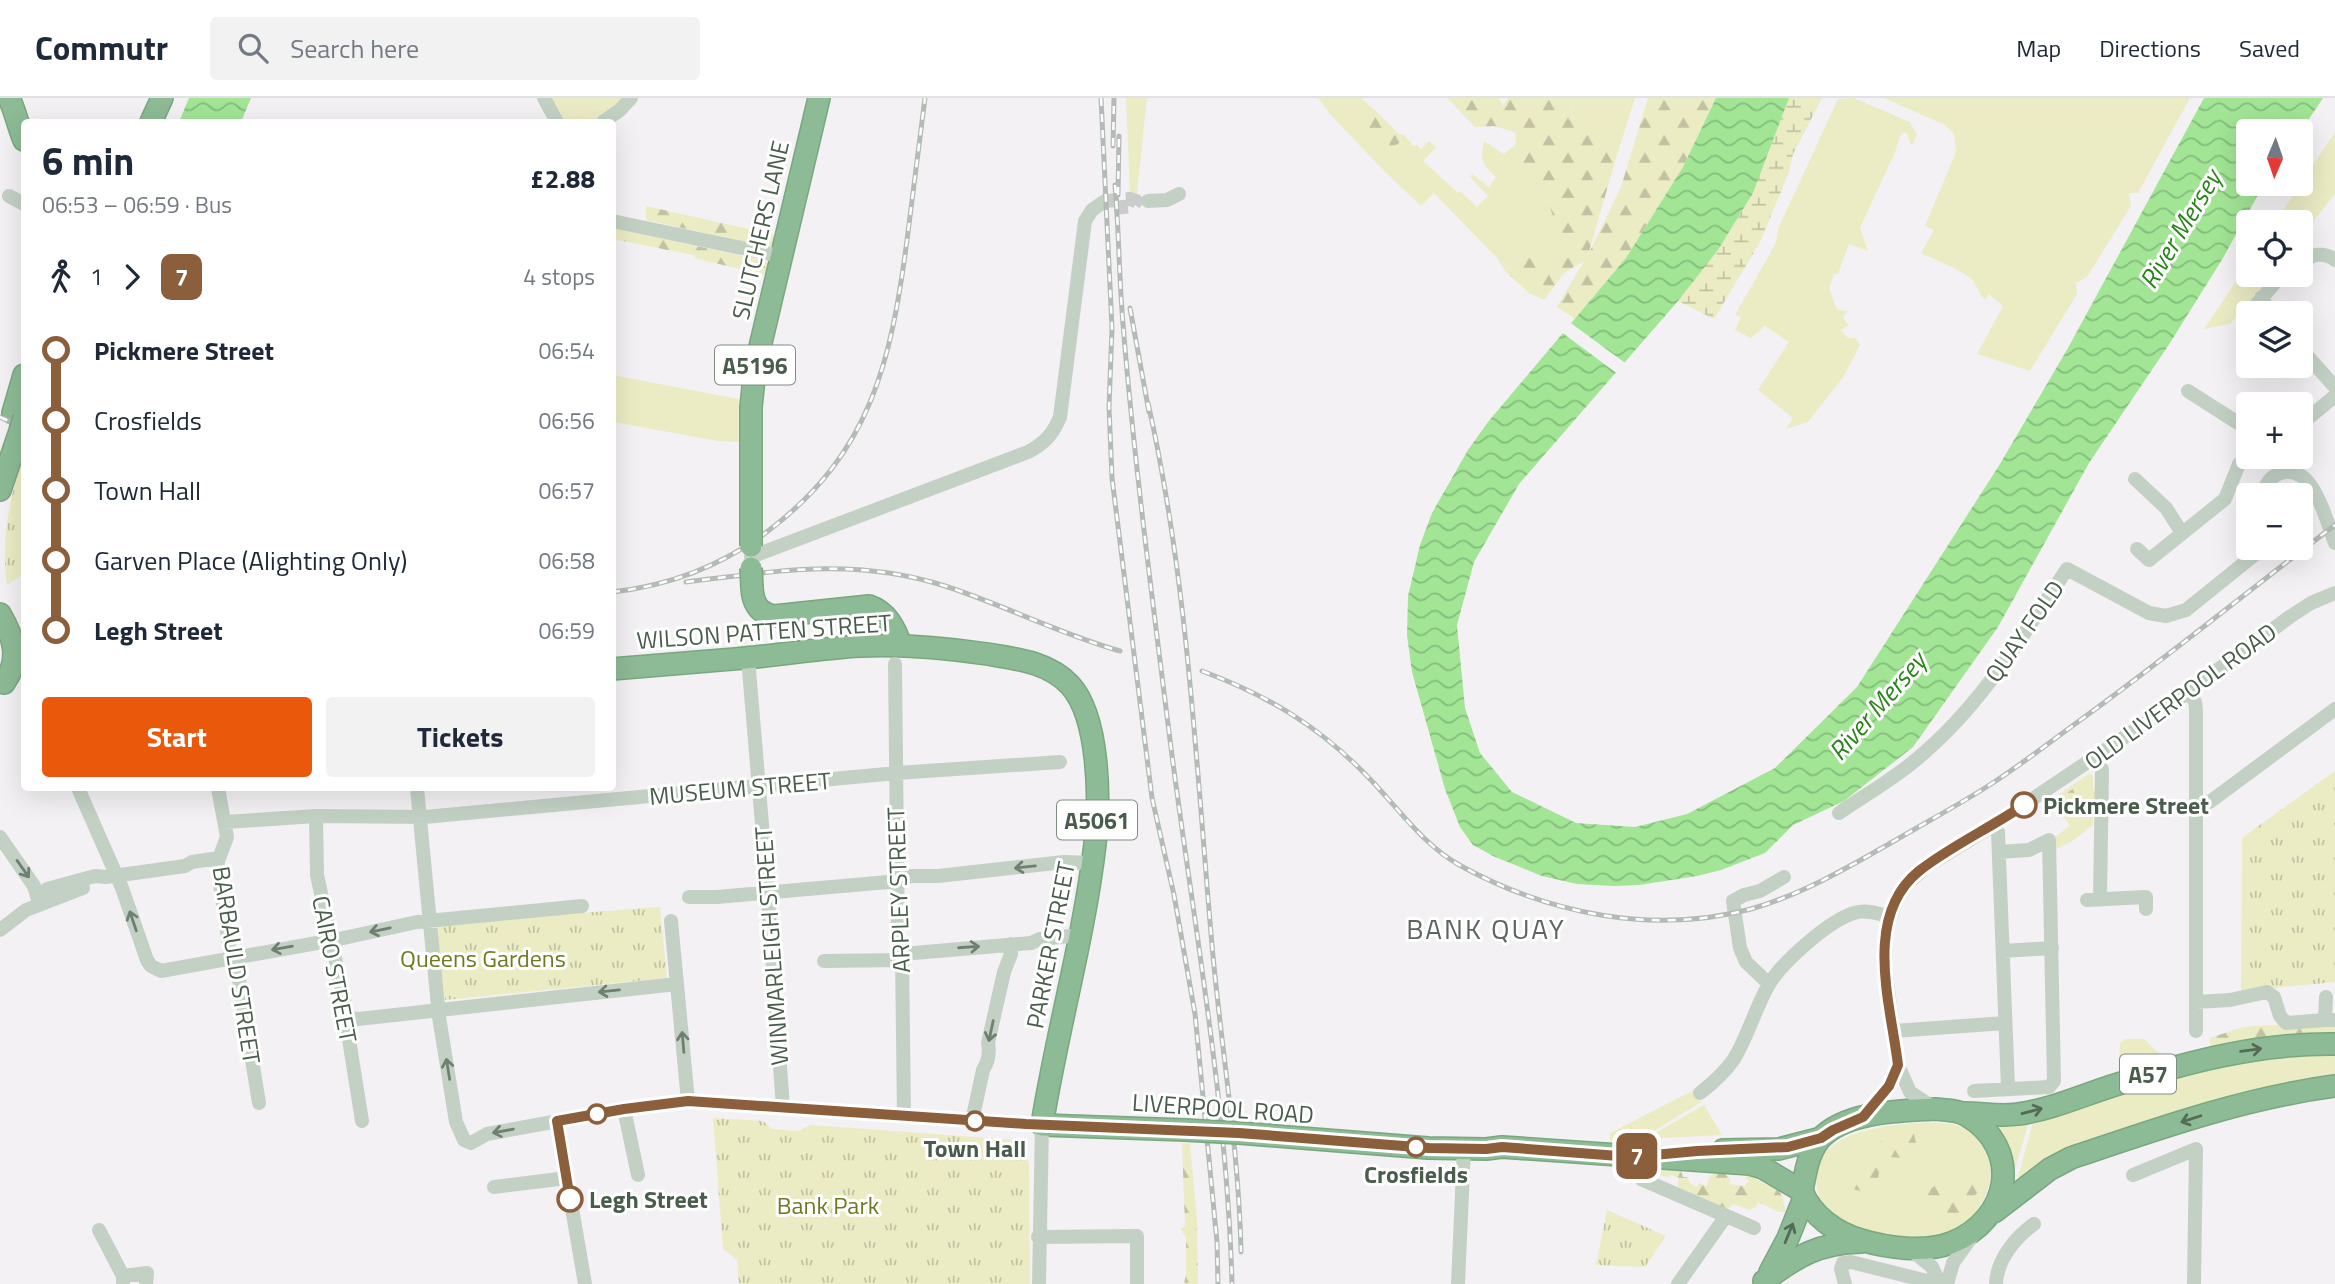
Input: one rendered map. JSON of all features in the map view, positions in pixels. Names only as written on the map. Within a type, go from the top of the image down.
[{"type":"highway","points":[[9,98],[22,119]]},
{"type":"highway","points":[[152,119],[162,98]]},
{"type":"highway","name":"SLUTCHERS LANE","points":[[751,565],[753,379],[819,98]]},
{"type":"highway","points":[[0,490],[21,398]]},
{"type":"highway","points":[[0,452],[18,420]]},
{"type":"highway","points":[[751,565],[752,597],[759,610],[774,616],[856,608],[876,626],[892,652]]},
{"type":"highway","points":[[0,614],[19,647],[10,682]]},
{"type":"highway","name":"WILSON PATTEN STREET","points":[[616,669],[846,647],[892,652],[963,650],[1026,661],[1044,667]]},
{"type":"highway","name":"PARKER STREET","points":[[1042,1125],[1093,863],[1097,802],[1089,728],[1083,707],[1074,690],[1063,678],[1044,667]]},
{"type":"highway","name":"A57","points":[[1763,1282],[1788,1238],[1803,1194],[1813,1150],[1821,1138],[1833,1130],[1863,1117],[1936,1109],[1964,1114],[2026,1113],[2151,1073],[2218,1056],[2306,1044],[2335,1044]]},
{"type":"highway","points":[[1052,1074],[1058,1101],[1068,1115],[1086,1124],[1100,1127]]},
{"type":"highway","name":"A57","points":[[1803,1194],[1826,1222],[1842,1233],[1870,1242],[1907,1247],[1923,1248],[1949,1243],[1986,1220],[2050,1169],[2071,1158],[2217,1111],[2290,1092],[2335,1086]]},
{"type":"highway","name":"A57","points":[[1964,1114],[1990,1135],[2001,1156],[2003,1182],[1986,1220]]},
{"type":"highway","name":"LIVERPOOL ROAD","points":[[1042,1125],[1239,1133],[1401,1146],[1502,1147],[1632,1157]]},
{"type":"highway","points":[[1632,1157],[1697,1151],[1779,1149],[1821,1138]]},
{"type":"highway","name":"LIVERPOOL ROAD","points":[[1401,1146],[1435,1139],[1463,1139],[1502,1147]]},
{"type":"highway","points":[[1632,1157],[1750,1164],[1763,1168],[1803,1194]]},
{"type":"highway","name":"A57","points":[[1763,1282],[1794,1259],[1816,1249],[1870,1242]]},
{"type":"street","points":[[544,98],[555,119]]},
{"type":"street","points":[[607,119],[631,98]]},
{"type":"street","points":[[21,194],[9,196],[21,202]]},
{"type":"street","points":[[1148,201],[1167,200],[1179,194]]},
{"type":"street","points":[[751,565],[1028,452],[1052,435],[1060,416],[1085,221],[1092,210],[1103,205]]},
{"type":"street","points":[[616,221],[780,256]]},
{"type":"street","points":[[2313,255],[2329,255],[2335,260]]},
{"type":"street","points":[[2259,301],[2272,287]]},
{"type":"street","points":[[2313,362],[2335,387]]},
{"type":"street","points":[[2188,391],[2236,422]]},
{"type":"street","points":[[2313,414],[2335,396]]},
{"type":"street","points":[[2137,550],[2148,560],[2225,499],[2237,469]]},
{"type":"street","points":[[2268,483],[2282,472],[2300,474],[2311,483]]},
{"type":"street","points":[[2135,479],[2166,508],[2182,533]]},
{"type":"street","points":[[2313,487],[2335,543]]},
{"type":"street","name":"QUAY FOLD","points":[[1839,813],[1916,760],[1959,720],[2021,639],[2067,569],[2149,613],[2165,616],[2186,610],[2248,560]]},
{"type":"street","name":"OLD LIVERPOOL ROAD","points":[[1898,1065],[1885,968],[1884,940],[1901,892],[1917,873],[2097,757],[2291,616],[2311,603],[2335,593]]},
{"type":"street","name":"ARPLEY STREET","points":[[892,652],[904,1116]]},
{"type":"street","name":"WINMARLEIGH STREET","points":[[748,658],[783,1108]]},
{"type":"street","points":[[2189,692],[2196,705],[2196,1031]]},
{"type":"street","points":[[2196,806],[2211,802],[2335,709]]},
{"type":"street","points":[[2097,757],[2102,771],[2093,899],[2146,897],[2146,909]]},
{"type":"street","name":"MUSEUM STREET","points":[[226,822],[316,817],[419,817],[897,773],[1060,762]]},
{"type":"street","points":[[79,791],[111,876],[147,960],[151,966],[166,971],[430,920],[582,906]]},
{"type":"street","name":"BARBAULD STREET","points":[[219,791],[226,822],[227,843],[219,858],[219,879],[230,952],[236,961],[259,1103]]},
{"type":"street","points":[[417,791],[439,1010],[457,1129],[464,1140],[471,1143],[487,1133],[624,1109],[688,1101],[1042,1125],[1039,1284]]},
{"type":"street","name":"CAIRO STREET","points":[[316,817],[316,865],[348,1017],[347,1027],[362,1121]]},
{"type":"street","points":[[1994,825],[1998,832],[2008,1088]]},
{"type":"street","points":[[0,837],[34,886],[39,904]]},
{"type":"street","points":[[1974,1091],[2052,1085],[2054,1081],[2049,840],[2029,850],[1999,852]]},
{"type":"street","points":[[47,889],[95,876],[185,866],[192,862],[219,858]]},
{"type":"street","points":[[689,897],[897,880],[910,876],[939,876],[1064,862],[1093,863]]},
{"type":"street","points":[[0,930],[26,910],[111,876]]},
{"type":"street","points":[[1769,984],[1746,962],[1740,948],[1733,901],[1760,891],[1784,877]]},
{"type":"street","points":[[1700,1093],[1717,1079],[1735,1057],[1769,984],[1795,954],[1848,915],[1866,911],[1890,917]]},
{"type":"street","points":[[671,921],[688,1101]]},
{"type":"street","points":[[824,961],[901,957],[1080,935]]},
{"type":"street","points":[[972,1121],[990,1049],[1004,972],[1011,954],[1011,944]]},
{"type":"street","points":[[2003,951],[2052,948]]},
{"type":"street","points":[[348,1017],[355,1019],[677,984]]},
{"type":"street","points":[[2196,1002],[2230,1000],[2267,992],[2274,997],[2280,1016],[2286,1023],[2330,1020],[2326,997]]},
{"type":"street","points":[[1894,1031],[2005,1023]]},
{"type":"street","points":[[1898,1065],[1910,1092],[1936,1109]]},
{"type":"street","points":[[1863,1117],[1889,1086],[1898,1065]]},
{"type":"street","points":[[624,1109],[638,1175]]},
{"type":"street","points":[[557,1121],[584,1284]]},
{"type":"street","points":[[1458,1284],[1464,1148]]},
{"type":"street","points":[[2133,1175],[2196,1149],[2194,1284]]},
{"type":"street","points":[[1669,1191],[1676,1177]]},
{"type":"street","points":[[494,1187],[567,1178]]},
{"type":"street","points":[[1641,1179],[1726,1216],[1746,1221]]},
{"type":"street","points":[[1678,1284],[1726,1216]]},
{"type":"street","points":[[1943,1284],[1964,1245],[1986,1220]]},
{"type":"street","points":[[1996,1284],[2003,1256],[2034,1224]]},
{"type":"street","points":[[99,1230],[123,1280],[147,1273],[146,1284]]},
{"type":"street","points":[[1038,1237],[1137,1236],[1137,1284]]},
{"type":"street","points":[[1907,1247],[1927,1261],[1943,1284]]},
{"type":"street","points":[[1845,1284],[1841,1269],[1843,1263],[1851,1262],[1943,1284]]},
{"type":"green space","points":[[550,98],[623,98],[597,118],[564,119]]},
{"type":"green space","points":[[1126,98],[1147,98],[1137,193],[1130,194]]},
{"type":"green space","points":[[1318,98],[1361,98],[1380,115],[1371,117],[1355,128],[1393,146],[1401,142],[1399,134],[1421,149],[1429,141],[1436,147],[1423,161],[1477,207],[1488,196],[1470,177],[1472,174],[1489,187],[1496,177],[1483,161],[1484,141],[1504,154],[1516,144],[1515,132],[1528,128],[1531,143],[1513,170],[1547,196],[1553,217],[1565,238],[1553,266],[1520,254],[1506,272],[1497,258],[1434,193],[1421,206],[1382,169]]},
{"type":"green space","points":[[1447,98],[1499,98],[1503,106],[1508,98],[1572,98],[1573,118],[1602,128],[1617,155],[1588,255],[1621,187],[1648,98],[1716,98],[1683,167],[1626,258],[1575,319],[1557,307],[1584,261],[1564,273],[1544,300],[1529,293],[1506,272],[1520,254],[1553,266],[1565,238],[1553,217],[1547,196],[1513,170],[1531,143],[1528,129],[1515,132],[1494,126],[1475,127]]},
{"type":"green space","points":[[1572,98],[1635,98],[1617,155],[1602,128],[1573,118]]},
{"type":"green space","points":[[1789,98],[1822,98],[1793,154],[1789,172],[1760,242],[1714,319],[1678,301],[1718,250],[1753,193]]},
{"type":"green space","points":[[1854,98],[1910,122],[1917,135],[1912,146],[1906,132],[1901,134],[1860,228],[1868,251],[1849,244],[1838,274],[1834,274],[1829,288],[1837,310],[1847,311],[1843,318],[1849,326],[1840,330],[1848,338],[1855,338],[1860,345],[1844,376],[1808,422],[1786,429],[1793,418],[1758,390],[1789,342],[1765,326],[1751,338],[1735,330],[1741,317],[1735,315],[1776,243],[1778,229],[1838,99]]},
{"type":"green space","points":[[1884,98],[2190,98],[2138,193],[2129,193],[2131,206],[2087,277],[2076,283],[2077,294],[2030,371],[1977,354],[2003,306],[1989,294],[1985,300],[1974,282],[1964,273],[1921,253],[1934,230],[1925,226],[1956,152],[1954,134],[1945,125]]},
{"type":"green space","points":[[1380,115],[1399,134],[1401,142],[1394,146],[1399,153],[1390,160],[1354,128],[1371,117]]},
{"type":"green space","points":[[2335,132],[2335,194],[2313,222],[2313,210],[2283,210],[2292,196],[2314,196],[2314,164]]},
{"type":"green space","points":[[646,206],[775,235],[773,245],[769,247],[646,220]]},
{"type":"green space","points":[[616,229],[766,261],[769,264],[770,276],[697,259],[693,255],[616,240]]},
{"type":"green space","points":[[2236,281],[2236,287],[2262,287],[2250,301],[2236,301],[2236,317],[2230,324],[2204,329]]},
{"type":"green space","points":[[616,376],[739,399],[740,442],[718,441],[616,423]]},
{"type":"green space","points":[[21,462],[21,576],[7,585],[5,550],[11,500]]},
{"type":"green space","points":[[2335,771],[2335,982],[2241,991],[2242,838]]},
{"type":"green space","points":[[2090,773],[2093,776],[2093,825],[2071,842],[2052,851],[2052,839],[2070,826],[2052,799]]},
{"type":"green space","points":[[2081,783],[2088,783],[2095,790],[2095,805],[2091,810],[2085,811],[2085,815],[2079,820],[2071,814],[2068,806],[2059,806],[2056,801]]},
{"type":"green space","name":"Queens Gardens","points":[[660,907],[667,978],[445,1000],[435,924]]},
{"type":"green space","points":[[2295,1022],[2335,1026],[2335,1037],[2212,1048],[2209,1038],[2244,1027]]},
{"type":"green space","points":[[2126,1039],[2144,1039],[2160,1054],[2160,1059],[2119,1072],[2120,1043]]},
{"type":"green space","points":[[2335,1049],[2335,1080],[2021,1180],[2018,1177],[2035,1115],[2178,1071]]},
{"type":"green space","points":[[1694,1090],[1701,1102],[1646,1136],[1637,1140],[1610,1141],[1610,1133]]},
{"type":"green space","points":[[1704,1105],[1722,1135],[1645,1139]]},
{"type":"green space","name":"Bank Park","points":[[713,1118],[763,1121],[772,1129],[798,1131],[811,1125],[1016,1140],[1024,1147],[1029,1164],[1030,1284],[739,1284],[737,1260],[723,1249]]},
{"type":"green space","points":[[1992,1121],[2029,1122],[2015,1169],[2012,1170],[2008,1147]]},
{"type":"green space","points":[[1916,1123],[1956,1125],[1968,1129],[1981,1141],[1989,1155],[1991,1171],[1982,1203],[1972,1217],[1959,1228],[1944,1235],[1917,1237],[1862,1229],[1845,1224],[1831,1215],[1818,1192],[1817,1173],[1822,1158],[1832,1146],[1864,1131]]},
{"type":"green space","points":[[1884,1131],[1914,1134],[1916,1143],[1902,1158],[1890,1157],[1883,1152],[1880,1135]]},
{"type":"green space","points":[[1182,1143],[1190,1144],[1197,1219],[1198,1284],[1184,1284],[1186,1238],[1180,1229],[1185,1226]]},
{"type":"green space","points":[[1874,1162],[1880,1167],[1876,1188],[1864,1192],[1845,1187],[1844,1182],[1851,1174],[1864,1174],[1869,1179],[1870,1165]]},
{"type":"green space","points":[[1637,1169],[1681,1171],[1683,1177],[1687,1177],[1690,1183],[1697,1187],[1699,1183],[1707,1186],[1714,1173],[1724,1173],[1730,1179],[1729,1184],[1745,1186],[1749,1181],[1746,1174],[1767,1185],[1774,1182],[1782,1196],[1786,1212],[1779,1212],[1758,1202],[1756,1207],[1750,1210],[1733,1204],[1726,1210],[1677,1188],[1679,1178],[1654,1174],[1652,1179],[1642,1175]]},
{"type":"green space","points":[[1979,1169],[1983,1174],[1984,1189],[1973,1196],[1958,1218],[1949,1216],[1946,1211],[1958,1179],[1965,1180],[1966,1172]]},
{"type":"green space","points":[[1937,1176],[1946,1178],[1943,1194],[1935,1200],[1918,1200],[1916,1190],[1924,1185],[1932,1188],[1936,1185]]},
{"type":"green space","points":[[1607,1210],[1666,1236],[1645,1267],[1596,1265]]},
{"type":"water","points":[[189,98],[251,98],[242,119],[180,119]]},
{"type":"water","name":"River Mersey","points":[[1716,98],[1789,98],[1753,193],[1718,250],[1678,301],[1519,484],[1474,562],[1457,625],[1465,708],[1480,753],[1512,792],[1576,823],[1635,827],[1687,814],[1775,768],[1857,687],[2000,464],[2068,348],[2204,98],[2323,98],[2309,119],[2236,119],[2236,196],[2257,196],[2250,210],[2236,210],[2236,235],[2223,258],[2168,346],[2089,463],[1998,627],[1913,747],[1844,801],[1793,825],[1765,853],[1697,876],[1639,885],[1577,884],[1542,876],[1493,856],[1473,845],[1460,827],[1445,789],[1412,672],[1407,635],[1408,596],[1420,545],[1432,513],[1468,450],[1488,422],[1626,258],[1683,167]]},
{"type":"pier","points":[[1568,321],[1628,365],[1619,375],[1560,331]]},
{"type":"tunnel","points":[[1105,201],[1136,201],[1132,206],[1105,209]]},
{"type":"railway","points":[[616,591],[675,579],[714,564],[751,543],[803,501],[831,470],[853,437],[870,402],[893,326],[925,98]]},
{"type":"railway","points":[[1101,98],[1112,328],[1109,407],[1112,478],[1152,798],[1174,895],[1195,1014],[1217,1242],[1218,1284]]},
{"type":"railway","points":[[1113,146],[1114,98]]},
{"type":"railway","points":[[1118,195],[1119,136]]},
{"type":"railway","points":[[1115,185],[1132,426],[1169,732],[1216,1076],[1229,1214],[1232,1284]]},
{"type":"railway","points":[[1130,308],[1149,412]]},
{"type":"railway","points":[[1148,403],[1162,470],[1182,605],[1212,945],[1237,1175],[1241,1252]]},
{"type":"railway","points":[[0,417],[21,427]]},
{"type":"railway","points":[[1202,671],[1271,702],[1312,728],[1351,760],[1435,848],[1461,866],[1495,883],[1566,908],[1602,915],[1677,920],[1714,917],[1771,903],[1809,887],[1865,858],[1988,786],[2141,675],[2335,525]]},
{"type":"railway","points":[[686,582],[816,569],[847,569],[911,577],[945,586],[1120,651]]},
{"type":"bus line","name":"7","points":[[570,1199],[557,1121],[688,1101],[1026,1124],[1239,1133],[1429,1148],[1502,1147],[1632,1157],[1788,1147],[1821,1138],[1848,1122],[1863,1117],[1889,1086],[1895,1074],[1898,1065],[1888,996],[1884,940],[1901,892],[1917,873],[2024,805]]},
{"type":"place","name":"Pickmere Street","points":[[2024,805]]},
{"type":"place","name":"Town Hall","points":[[975,1121]]},
{"type":"place","name":"Crosfields","points":[[1416,1147]]},
{"type":"place","name":"Legh Street","points":[[570,1199]]},
{"type":"district","name":"BANK QUAY","points":[[1486,928]]}]
